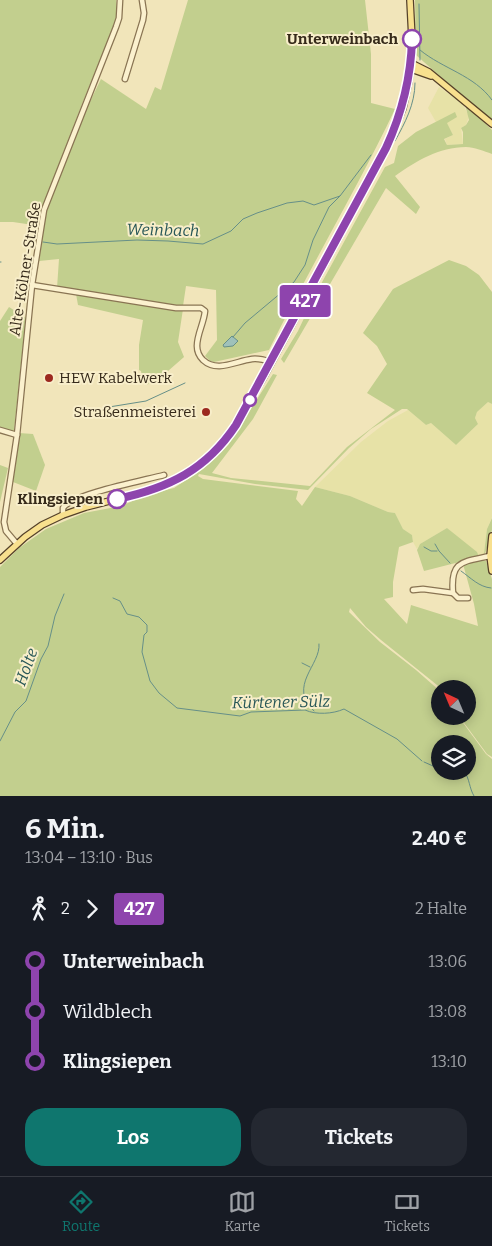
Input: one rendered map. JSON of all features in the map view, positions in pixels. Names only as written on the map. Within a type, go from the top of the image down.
[{"type":"main road","points":[[0,560],[16,544],[42,525],[63,515],[178,480],[200,466],[218,449],[230,434],[384,154],[400,115],[409,81],[412,39],[410,0]]},
{"type":"main road","points":[[411,66],[435,78]]},
{"type":"main road","points":[[411,66],[424,68],[492,124]]},
{"type":"main road","points":[[409,81],[424,74]]},
{"type":"main road","points":[[492,536],[490,556],[492,571]]},
{"type":"street","name":"Alte-Kölner-Straße","points":[[17,435],[32,285],[44,210],[116,27],[120,0]]},
{"type":"street","points":[[125,78],[143,20],[142,0]]},
{"type":"street","points":[[32,285],[176,308],[201,308],[205,311],[205,317],[197,345],[200,357],[205,362],[210,365],[221,366],[252,358],[271,362]]},
{"type":"street","points":[[0,430],[17,435],[4,522],[6,531],[16,544]]},
{"type":"street","points":[[63,515],[63,508],[68,503],[98,491],[164,475]]},
{"type":"street","points":[[453,593],[453,573],[458,565],[463,562],[490,556]]},
{"type":"street","points":[[414,590],[423,589],[453,593],[458,598],[468,598]]},
{"type":"shaded area","points":[[439,87],[462,103],[469,116],[466,125],[461,128],[463,144],[447,145],[445,139],[453,135],[444,118],[436,122],[428,108]]},
{"type":"shaded area","points":[[488,402],[492,404],[492,517],[487,529],[485,554],[482,556],[479,557],[447,528],[420,544],[417,549],[412,535],[403,529],[395,513],[388,512],[350,496],[315,487],[361,442],[388,421],[408,410],[426,425],[431,423],[456,445],[478,424],[475,418],[477,412]]},
{"type":"green space","points":[[0,0],[116,0],[118,16],[42,209],[40,226],[0,222]]},
{"type":"green space","points":[[188,0],[365,0],[371,54],[371,103],[395,109],[269,350],[214,362],[205,356],[217,340],[216,290],[186,286],[183,306],[57,288],[59,259],[39,261],[46,212],[83,116],[101,79],[146,109],[155,87],[161,90]]},
{"type":"green space","points":[[415,0],[492,0],[492,122],[416,55]]},
{"type":"green space","points":[[465,104],[492,130],[492,154],[469,147],[446,149],[420,160],[395,176],[420,207],[416,214],[386,188],[284,363],[281,359],[298,331],[315,295],[385,167],[394,163],[398,146],[416,132],[455,112],[457,117],[447,123],[453,135],[444,139],[447,145],[463,144],[461,128],[469,120]]},
{"type":"green space","points":[[449,260],[466,266],[479,275],[492,292],[492,404],[488,402],[477,412],[475,418],[478,424],[456,445],[431,423],[426,425],[407,409],[402,409],[371,429],[349,448],[308,490],[255,484],[199,474],[198,476],[203,479],[298,491],[296,499],[302,506],[315,487],[350,496],[388,512],[395,513],[403,529],[412,535],[413,542],[399,547],[393,582],[393,597],[384,599],[407,624],[411,605],[478,626],[463,564],[481,560],[486,561],[492,579],[492,757],[487,754],[476,739],[476,735],[473,735],[466,725],[476,725],[476,680],[431,680],[366,627],[350,608],[349,612],[380,642],[431,683],[431,725],[465,725],[472,735],[431,735],[431,780],[476,780],[476,740],[486,754],[492,759],[492,796],[0,796],[0,567],[19,548],[46,529],[84,513],[121,506],[149,494],[174,488],[203,469],[228,445],[273,374],[277,375],[253,419],[212,473],[231,478],[310,486],[347,447],[395,410],[367,393],[387,364],[377,346],[363,333],[393,289]]},
{"type":"green space","points":[[76,294],[165,309],[183,309],[178,342],[184,357],[168,371],[147,385],[143,383],[141,371],[139,370],[139,345],[143,320],[78,305]]},
{"type":"green space","points":[[9,307],[26,318],[14,430],[12,433],[0,428],[0,321]]},
{"type":"green space","points":[[19,433],[33,434],[45,465],[36,491],[13,482]]},
{"type":"green space","points":[[0,465],[8,468],[0,502]]},
{"type":"green space","points":[[492,518],[492,530],[485,554],[487,529]]},
{"type":"green space","points":[[447,528],[477,552],[479,557],[424,571],[417,550],[420,544]]},
{"type":"water","points":[[232,336],[238,341],[233,346],[224,347],[223,345]]},
{"type":"waterway","name":"Weinbach","points":[[419,4],[420,60]]},
{"type":"waterway","points":[[420,50],[476,84],[492,100]]},
{"type":"waterway","name":"Weinbach","points":[[395,141],[411,106],[415,83]]},
{"type":"waterway","name":"Weinbach","points":[[43,242],[57,244],[137,240],[203,244],[231,231],[243,219],[257,213],[287,203],[303,201],[314,205],[340,196],[371,155]]},
{"type":"waterway","points":[[233,337],[245,323],[294,282],[305,265],[313,240],[329,207],[340,196]]},
{"type":"waterway","name":"Weinbach","points":[[28,239],[35,241]]},
{"type":"waterway","points":[[109,407],[146,401],[185,383]]},
{"type":"waterway","points":[[435,544],[450,563]]},
{"type":"waterway","points":[[424,547],[431,551],[437,551]]},
{"type":"waterway","points":[[461,571],[479,584],[491,588]]},
{"type":"waterway","name":"Holte","points":[[0,741],[15,712],[26,701],[41,659],[48,646],[55,616],[64,594]]},
{"type":"waterway","name":"Kürtener Sülz","points":[[113,598],[120,601],[127,614],[139,617],[147,625],[142,652],[150,681],[159,693],[177,708],[240,716],[251,712],[305,710],[314,713],[324,713],[344,709],[397,739],[422,761]]},
{"type":"waterway","points":[[314,711],[307,702],[304,684],[315,660],[319,644]]},
{"type":"waterway","points":[[302,663],[310,667]]},
{"type":"waterway","name":"Kürtener Sülz","points":[[424,762],[431,765]]},
{"type":"waterway","name":"Kürtener Sülz","points":[[468,780],[474,796]]},
{"type":"bus line","name":"427","points":[[117,499],[142,493],[178,480],[200,466],[224,443],[236,425],[386,148],[398,121],[407,92],[411,69],[412,39]]},
{"type":"place","name":"Unterweinbach","points":[[412,39]]},
{"type":"place","name":"HEW Kabelwerk","points":[[49,378]]},
{"type":"place","name":"Straßenmeisterei","points":[[206,412]]},
{"type":"place","name":"Klingsiepen","points":[[117,499]]}]
